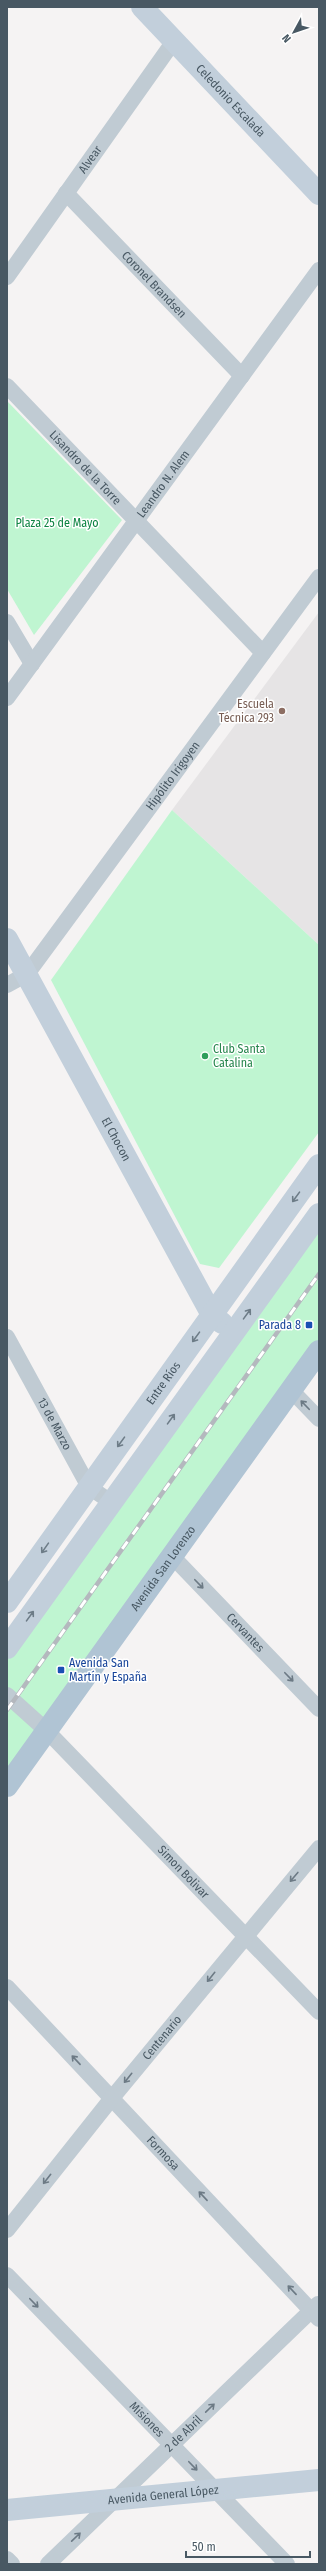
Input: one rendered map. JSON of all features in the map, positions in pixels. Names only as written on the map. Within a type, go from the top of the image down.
[{"type":"main road","name":"Avenida San Lorenzo","points":[[7,1786],[319,1351]]},
{"type":"street","name":"Celedonio Escalada","points":[[142,7],[319,194]]},
{"type":"street","name":"Alvear","points":[[7,277],[174,41]]},
{"type":"street","name":"Coronel Brandsen","points":[[66,194],[242,376]]},
{"type":"street","name":"Leandro N. Alem","points":[[7,698],[319,270]]},
{"type":"street","name":"Lisandro de la Torre","points":[[7,386],[263,653]]},
{"type":"street","name":"Hipólito Irigoyen","points":[[27,974],[319,577]]},
{"type":"street","points":[[7,622],[32,664]]},
{"type":"street","name":"El Chocon","points":[[7,939],[212,1315],[233,1334]]},
{"type":"street","points":[[7,984],[27,974]]},
{"type":"street","name":"Entre Ríos","points":[[7,1602],[319,1165]]},
{"type":"street","points":[[7,1648],[319,1214]]},
{"type":"street","name":"13 de Marzo","points":[[7,1337],[89,1487],[112,1502]]},
{"type":"street","points":[[291,1390],[319,1419]]},
{"type":"street","name":"Cervantes","points":[[172,1556],[319,1709]]},
{"type":"street","name":"Simon Bolivar","points":[[7,1695],[47,1731],[319,2012]]},
{"type":"street","name":"Centenario","points":[[7,2230],[112,2098],[319,1848]]},
{"type":"street","name":"Formosa","points":[[7,1987],[316,2311]]},
{"type":"street","name":"Misiones","points":[[7,2275],[287,2564]]},
{"type":"street","name":"2 de Abril","points":[[48,2564],[172,2445],[316,2311]]},
{"type":"street","name":"Avenida General López","points":[[7,2510],[114,2501],[215,2489],[319,2480]]},
{"type":"street","points":[[7,2558],[12,2564]]},
{"type":"shaded area","name":"Escuela Técnica 293","points":[[319,612],[319,945],[172,810]]},
{"type":"green space","name":"Plaza 25 de Mayo","points":[[7,401],[122,520],[34,635],[7,589]]},
{"type":"green space","name":"Club Santa Catalina","points":[[172,810],[319,945],[319,1132],[219,1268],[200,1264],[51,980]]},
{"type":"green space","points":[[319,1214],[319,1351],[7,1786],[7,1648]]},
{"type":"railway","points":[[7,1710],[319,1274]]},
{"type":"place","name":"Escuela Técnica 293","points":[[282,711]]},
{"type":"place","name":"Club Santa Catalina","points":[[205,1056]]},
{"type":"place","name":"Parada 8","points":[[309,1325]]},
{"type":"place","name":"Avenida San Martín y España","points":[[61,1670]]}]
